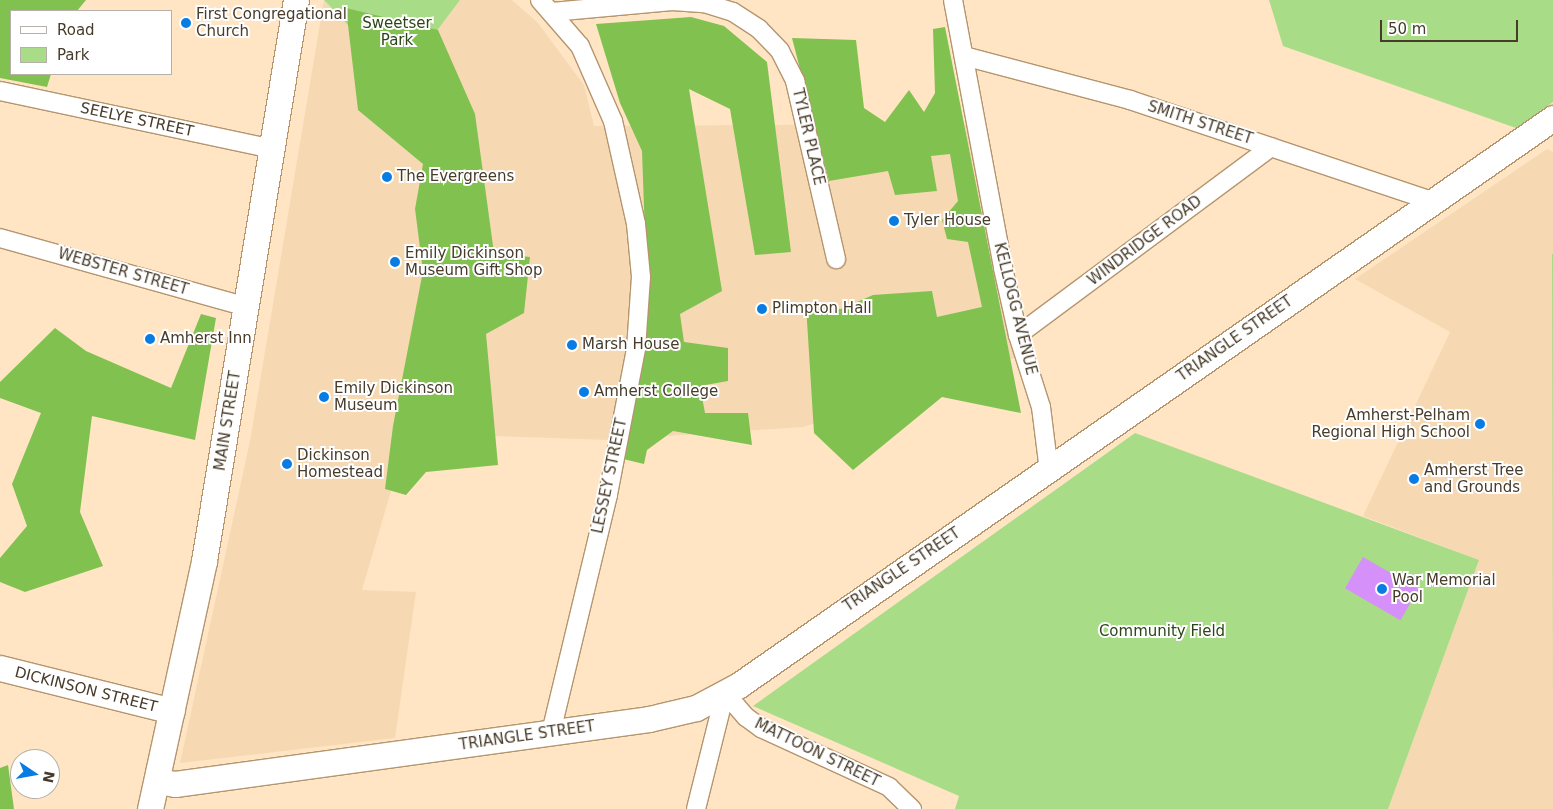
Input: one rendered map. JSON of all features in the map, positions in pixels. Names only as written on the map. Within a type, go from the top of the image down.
[{"type":"main road","name":"MAIN STREET","points":[[150,809],[158,782],[204,562],[274,149],[296,0]]},
{"type":"main road","name":"TRIANGLE STREET","points":[[158,782],[175,784],[649,720],[696,708],[725,693],[1049,471],[1553,118]]},
{"type":"main road","name":"DICKINSON STREET","points":[[0,668],[172,711]]},
{"type":"street","name":"KELLOGG AVENUE","points":[[953,0],[1018,335],[1041,407],[1049,471]]},
{"type":"street","name":"TYLER PLACE","points":[[546,6],[672,1],[704,3],[733,12],[760,29],[780,52],[795,81],[836,258]]},
{"type":"street","name":"LESSEY STREET","points":[[546,6],[580,46],[613,121],[636,224],[641,277],[636,349],[608,495],[551,732]]},
{"type":"street","name":"SMITH STREET","points":[[964,56],[1130,100],[1432,201]]},
{"type":"street","name":"SEELYE STREET","points":[[0,91],[274,149]]},
{"type":"street","name":"WINDRIDGE ROAD","points":[[1018,335],[1271,147]]},
{"type":"street","name":"WEBSTER STREET","points":[[0,238],[247,307]]},
{"type":"street","points":[[696,809],[725,693]]},
{"type":"street","name":"MATTOON STREET","points":[[725,693],[746,717],[761,728],[889,787],[912,809]]},
{"type":"shaded area","name":"Amherst College","points":[[324,0],[400,80],[460,0],[512,0],[538,23],[584,85],[594,126],[970,124],[1017,357],[803,427],[608,440],[408,433],[362,590],[416,592],[395,738],[180,763],[250,441]]},
{"type":"shaded area","name":"Amherst-Pelham Regional High School","points":[[1547,149],[1553,152],[1553,809],[1388,809],[1479,560],[1363,516],[1450,332],[1355,279]]},
{"type":"shaded area","name":"War Memorial Pool","points":[[1363,557],[1418,589],[1400,620],[1345,588]]},
{"type":"green space","points":[[0,0],[86,0],[78,10],[10,10],[10,75],[51,75],[47,87],[0,78]]},
{"type":"green space","name":"Sweetser Park","points":[[324,0],[460,0],[400,80]]},
{"type":"green space","points":[[1269,0],[1553,0],[1553,102],[1516,128],[1283,46]]},
{"type":"green space","points":[[346,8],[438,30],[475,114],[494,253],[530,257],[524,313],[486,334],[498,465],[426,472],[406,495],[385,489],[393,426],[423,271],[415,209],[423,164],[358,110]]},
{"type":"green space","points":[[691,17],[724,26],[767,62],[791,252],[755,255],[730,109],[689,89],[722,291],[680,314],[684,342],[728,348],[728,381],[700,386],[705,413],[748,413],[752,445],[673,431],[647,450],[644,464],[623,459],[647,292],[642,151],[620,103],[596,24]]},
{"type":"green space","points":[[945,27],[1021,413],[942,397],[853,470],[814,433],[806,305],[841,309],[873,295],[932,291],[937,317],[982,307],[968,242],[947,239],[942,220],[958,201],[950,154],[931,156],[937,191],[895,195],[888,171],[829,181],[792,38],[856,40],[864,108],[885,122],[909,90],[924,112],[935,93],[933,29]]},
{"type":"green space","points":[[1552,254],[1553,254],[1553,698]]},
{"type":"green space","points":[[201,314],[216,318],[195,440],[92,416],[80,512],[103,566],[25,592],[0,582],[0,558],[27,526],[12,484],[41,413],[0,398],[0,382],[55,328],[86,351],[171,388]]},
{"type":"green space","name":"Community Field","points":[[1135,433],[1479,560],[1388,809],[955,809],[959,796],[753,706]]},
{"type":"green space","points":[[8,765],[10,799],[13,799],[14,809],[0,809],[0,768]]},
{"type":"place","name":"First Congregational Church","points":[[186,23]]},
{"type":"place","name":"The Evergreens","points":[[387,177]]},
{"type":"place","name":"Tyler House","points":[[894,221]]},
{"type":"place","name":"Emily Dickinson Museum Gift Shop","points":[[395,262]]},
{"type":"place","name":"Plimpton Hall","points":[[762,309]]},
{"type":"place","name":"Amherst Inn","points":[[150,339]]},
{"type":"place","name":"Marsh House","points":[[572,345]]},
{"type":"place","name":"Amherst College","points":[[584,392]]},
{"type":"place","name":"Emily Dickinson Museum","points":[[324,397]]},
{"type":"place","name":"Amherst-Pelham Regional High School","points":[[1480,424]]},
{"type":"place","name":"Dickinson Homestead","points":[[287,464]]},
{"type":"place","name":"Amherst Tree and Grounds","points":[[1414,479]]},
{"type":"place","name":"War Memorial Pool","points":[[1382,589]]}]
